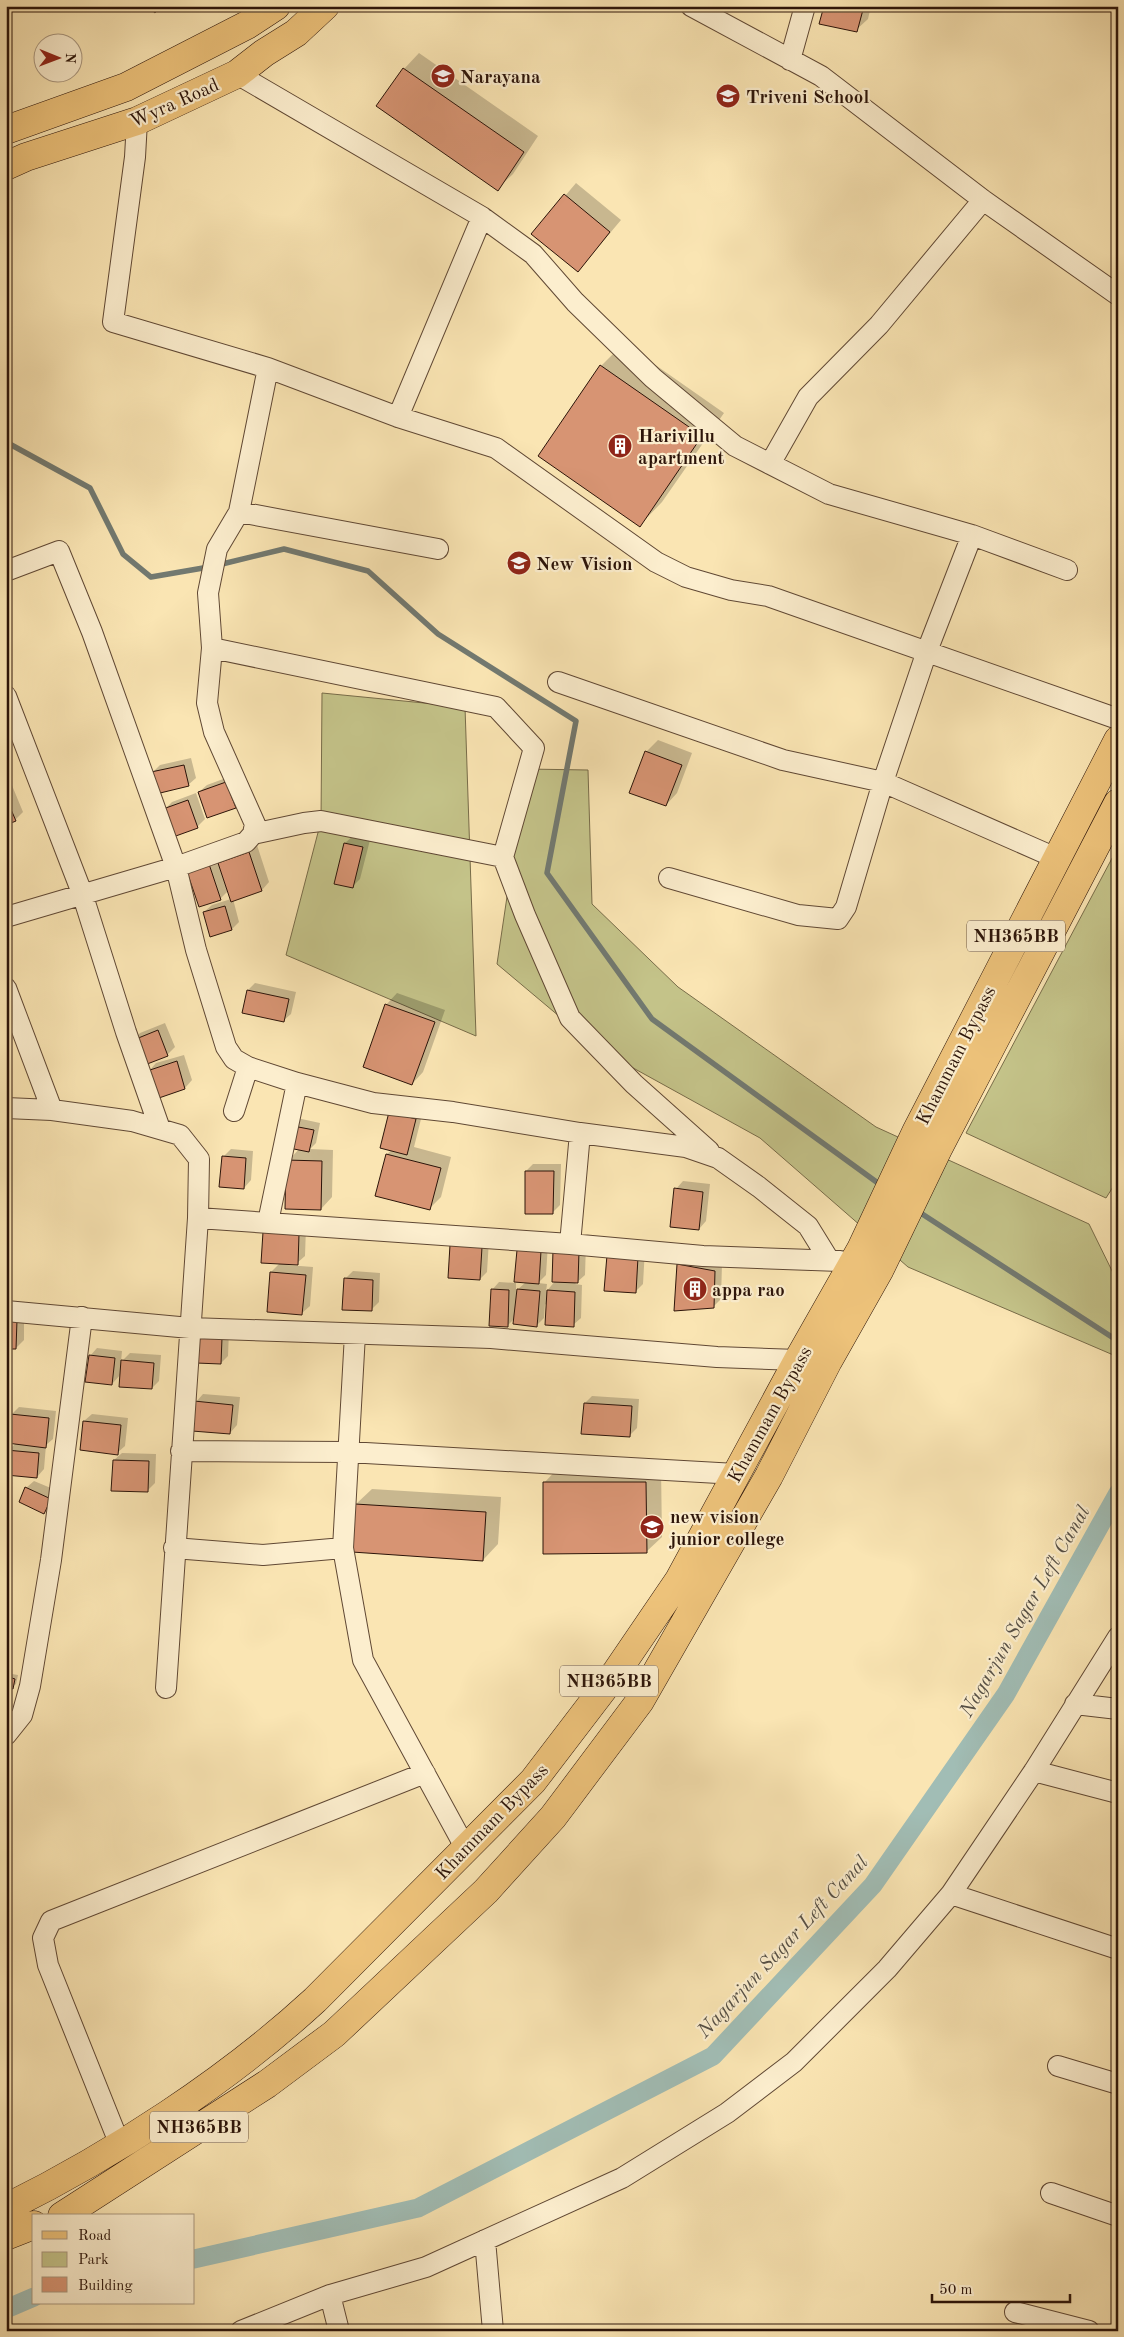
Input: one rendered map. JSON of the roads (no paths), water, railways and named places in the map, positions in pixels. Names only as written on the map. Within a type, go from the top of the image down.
[{"type":"main road","name":"Wyra Road","points":[[6,130],[126,87],[247,25],[276,6]]},
{"type":"main road","name":"Wyra Road","points":[[6,166],[137,121],[237,74],[264,53],[296,33],[325,6]]},
{"type":"main road","name":"Khammam Bypass","points":[[6,2208],[120,2145],[230,2071],[279,2033],[316,2000],[533,1781],[617,1671],[679,1580],[798,1360],[857,1257],[916,1132],[1118,740]]},
{"type":"main road","name":"Khammam Bypass","points":[[65,2214],[267,2084],[334,2034],[486,1891],[553,1817],[640,1702],[769,1476],[828,1361],[857,1257],[939,1147],[1118,804]]},
{"type":"main road","points":[[6,2236],[32,2226]]},
{"type":"street","points":[[691,6],[822,76],[983,200],[1118,295]]},
{"type":"street","points":[[790,60],[805,6]]},
{"type":"street","points":[[237,74],[482,217],[533,254],[575,302],[653,378],[735,446],[829,494],[972,535],[1068,570]]},
{"type":"street","points":[[137,121],[135,157],[113,322],[268,368],[398,417],[496,448],[656,562],[686,577],[731,590],[768,596],[1118,719]]},
{"type":"street","points":[[770,464],[808,397],[879,325],[983,200]]},
{"type":"street","points":[[398,417],[482,217]]},
{"type":"street","points":[[6,918],[82,893],[176,867],[246,842],[253,834],[255,824],[214,732],[207,703],[212,648],[208,593],[216,549],[238,512],[268,368]]},
{"type":"street","points":[[238,512],[438,549]]},
{"type":"street","points":[[669,878],[798,915],[838,918],[846,907],[883,782],[927,651],[972,535]]},
{"type":"street","points":[[6,571],[59,551],[92,632],[176,867],[196,950],[226,1048],[234,1059],[248,1067],[297,1083],[373,1103],[453,1112],[580,1133],[686,1147],[718,1158]]},
{"type":"street","points":[[212,648],[496,707],[534,748],[503,857],[525,915],[570,1018],[634,1084],[718,1158],[759,1187],[808,1226],[857,1257]]},
{"type":"street","points":[[558,682],[783,760],[883,782],[1056,858]]},
{"type":"street","points":[[6,696],[82,893],[126,1032],[160,1129]]},
{"type":"street","points":[[253,834],[321,821],[503,857]]},
{"type":"street","points":[[6,988],[52,1110]]},
{"type":"street","points":[[234,1110],[248,1067]]},
{"type":"street","points":[[268,1222],[297,1083]]},
{"type":"street","points":[[6,1108],[52,1110],[132,1121],[180,1135],[199,1159],[198,1218],[174,1548],[166,1688]]},
{"type":"street","points":[[570,1244],[580,1133]]},
{"type":"street","points":[[198,1218],[570,1244],[703,1256],[857,1257]]},
{"type":"street","points":[[6,1311],[190,1328],[491,1338],[717,1357],[798,1360]]},
{"type":"street","points":[[6,1735],[22,1715],[30,1686],[51,1560],[82,1317]]},
{"type":"street","points":[[355,1334],[344,1548],[363,1660],[466,1849]]},
{"type":"street","points":[[181,1451],[348,1452],[736,1474]]},
{"type":"street","points":[[174,1548],[263,1555],[344,1548]]},
{"type":"street","points":[[241,2331],[330,2296],[426,2267],[622,2178],[727,2113],[794,2062],[887,1969],[951,1894],[1034,1771],[1118,1637]]},
{"type":"street","points":[[1075,1704],[1118,1709]]},
{"type":"street","points":[[1034,1771],[1118,1793]]},
{"type":"street","points":[[120,2145],[48,1965],[43,1938],[51,1921],[424,1773]]},
{"type":"street","points":[[951,1894],[1118,1949]]},
{"type":"street","points":[[1058,2066],[1118,2084]]},
{"type":"street","points":[[1051,2193],[1118,2216]]},
{"type":"street","points":[[485,2240],[494,2331]]},
{"type":"street","points":[[330,2296],[339,2331]]},
{"type":"street","points":[[1014,2312],[1088,2331]]},
{"type":"waterway","points":[[6,442],[90,488],[123,554],[151,577],[209,567]]},
{"type":"waterway","points":[[218,565],[284,549],[368,571],[438,634],[576,721],[547,873],[652,1019],[882,1186]]},
{"type":"waterway","points":[[916,1210],[1118,1341]]},
{"type":"waterway","name":"Nagarjun Sagar Left Canal","points":[[195,2259],[418,2208],[713,2056],[873,1885],[1006,1694],[1118,1493]]},
{"type":"waterway","name":"Nagarjun Sagar Left Canal","points":[[6,2309],[32,2298]]},
{"type":"place","name":"Narayana","points":[[443,76]]},
{"type":"place","name":"Triveni School","points":[[728,96]]},
{"type":"place","name":"Harivillu apartment","points":[[620,446]]},
{"type":"place","name":"New Vision","points":[[519,563]]},
{"type":"place","name":"appa rao","points":[[695,1289]]},
{"type":"place","name":"new vision junior college","points":[[652,1527]]}]
